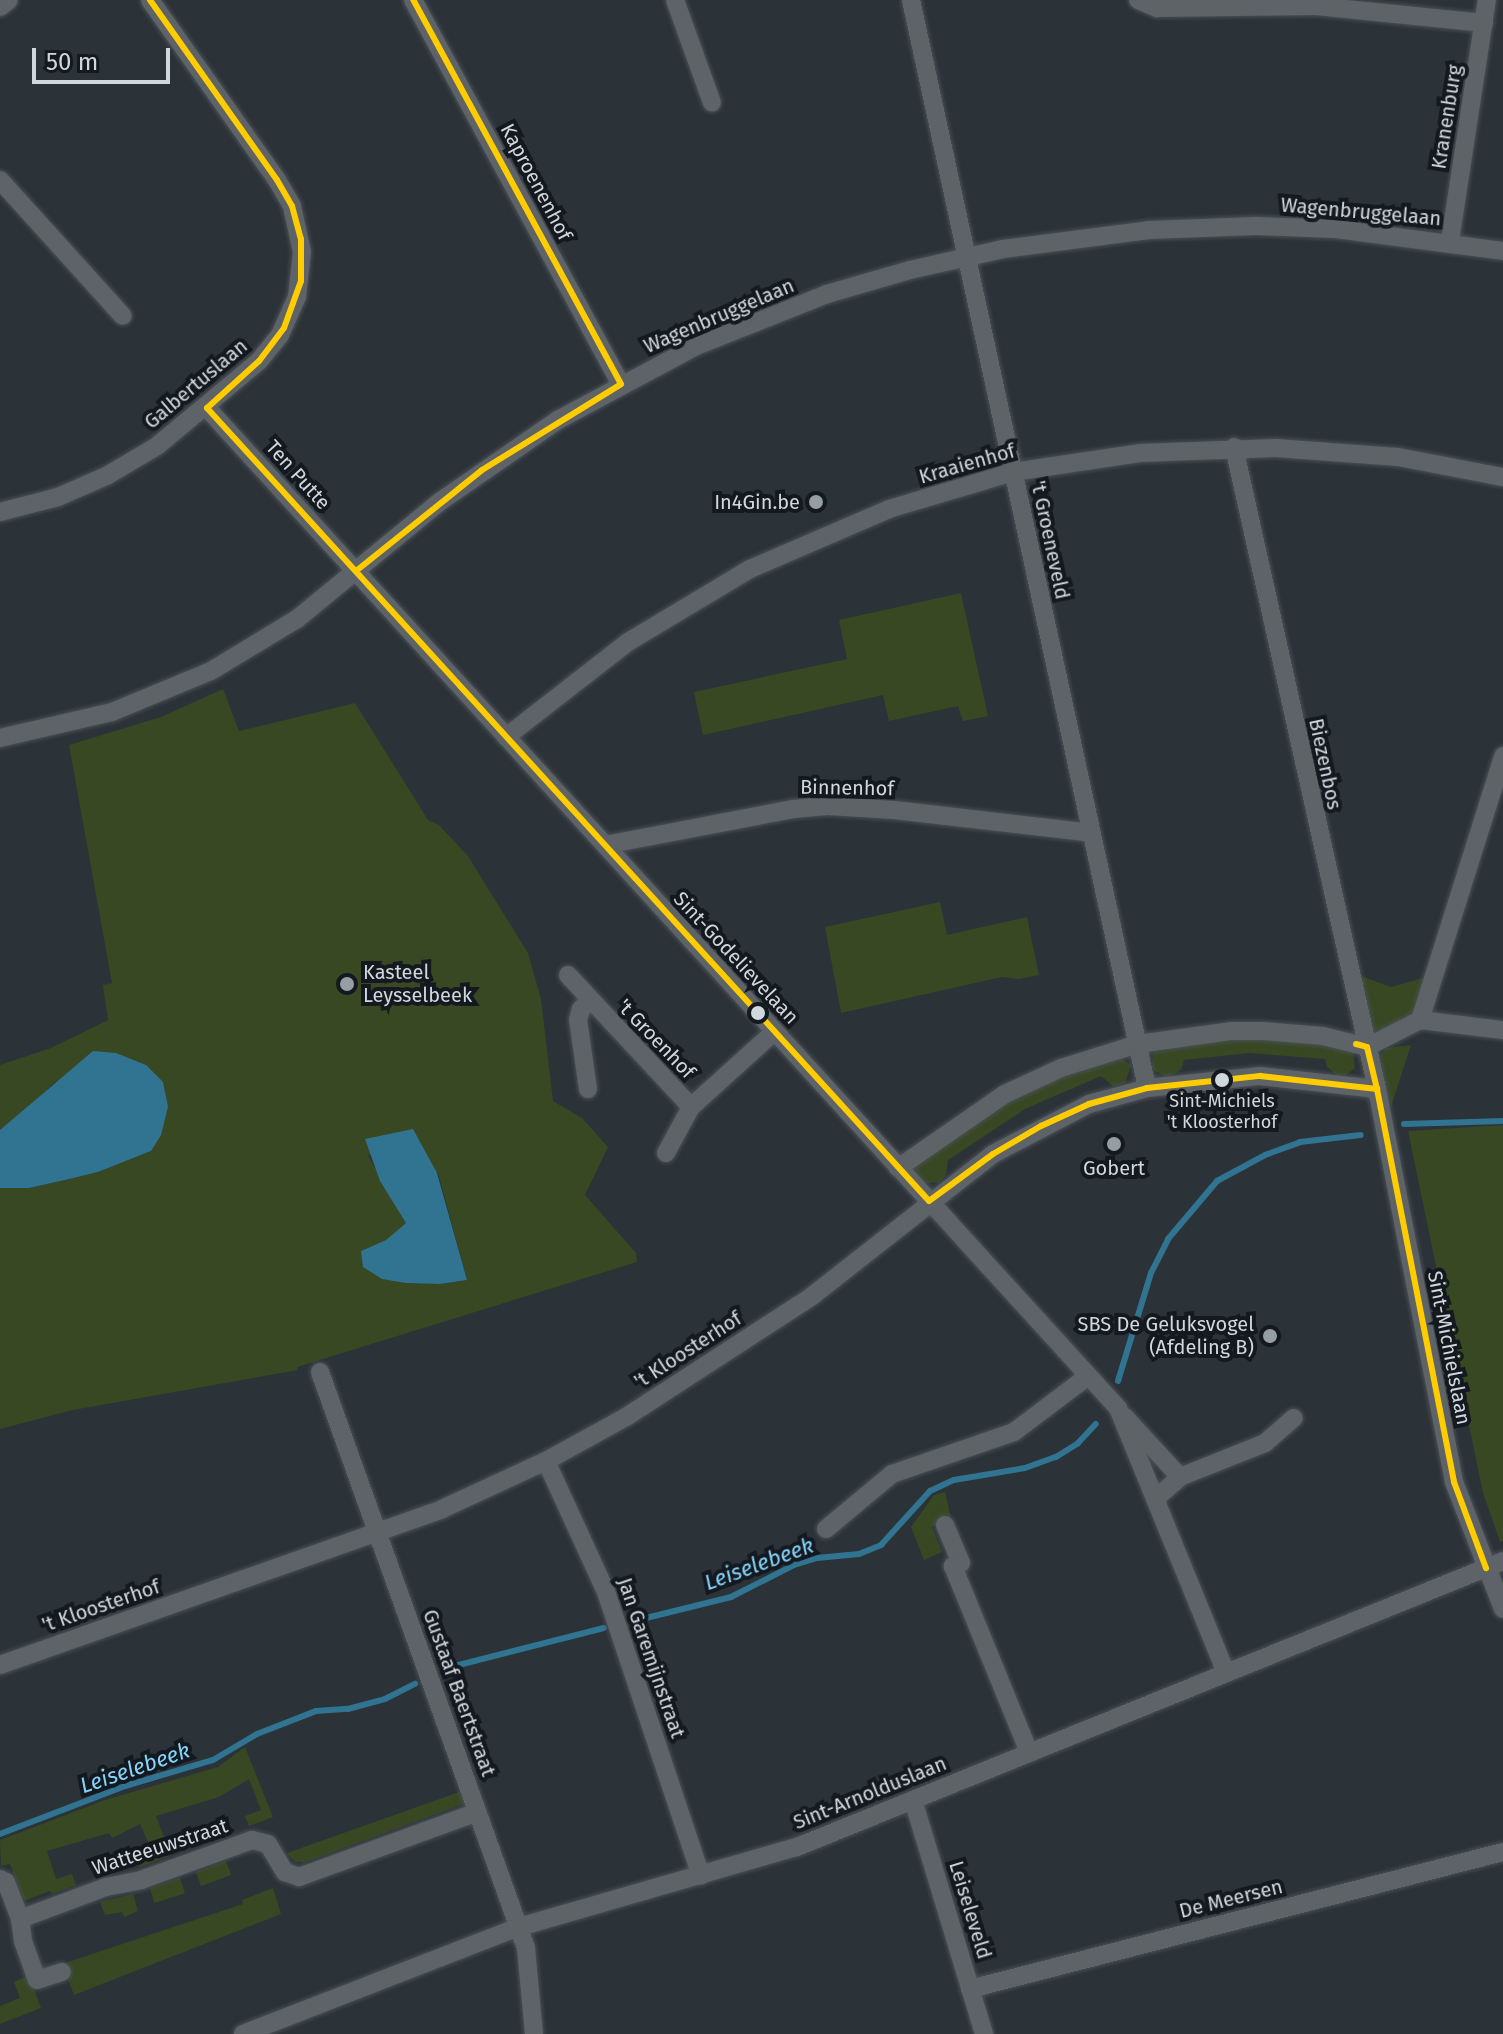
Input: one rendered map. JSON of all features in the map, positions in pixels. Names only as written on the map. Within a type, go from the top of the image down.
[{"type":"street","points":[[0,7],[9,0]]},
{"type":"street","name":"Galbertuslaan","points":[[0,512],[58,497],[108,475],[157,446],[207,408],[259,361],[284,328],[301,281],[301,239],[292,206],[277,180],[150,0]]},
{"type":"street","name":"Kaproenenhof","points":[[413,0],[621,384]]},
{"type":"street","points":[[675,0],[712,103]]},
{"type":"street","name":"'t Groeneveld","points":[[911,0],[1147,1088]]},
{"type":"street","points":[[1138,0],[1157,8],[1301,5],[1484,23]]},
{"type":"street","name":"Kranenburg","points":[[1450,241],[1487,0]]},
{"type":"street","points":[[0,180],[123,316]]},
{"type":"street","name":"Wagenbruggelaan","points":[[0,738],[112,712],[186,684],[276,634],[482,470],[621,384],[761,319],[856,285],[966,256],[1070,238],[1190,228],[1322,228],[1450,241],[1503,251]]},
{"type":"street","name":"Ten Putte","points":[[207,408],[356,571]]},
{"type":"street","name":"Kraaienhof","points":[[506,737],[628,642],[750,569],[889,509],[1013,472],[1126,454],[1234,447],[1362,453],[1503,477]]},
{"type":"street","name":"Biezenbos","points":[[1234,447],[1377,1089]]},
{"type":"street","name":"Sint-Godelievelaan","points":[[356,571],[1180,1477]]},
{"type":"street","points":[[1420,1020],[1503,756]]},
{"type":"street","name":"Binnenhof","points":[[605,845],[793,809],[828,806],[894,810],[1092,833]]},
{"type":"street","name":"'t Groenhof","points":[[568,975],[691,1107]]},
{"type":"street","name":"'t Groenhof","points":[[588,1089],[578,1020],[581,1009],[590,1001]]},
{"type":"street","points":[[898,1168],[966,1118],[1025,1084],[1087,1058],[1138,1044],[1232,1031],[1263,1031],[1323,1036],[1367,1047],[1420,1020],[1503,1030]]},
{"type":"street","name":"'t Groenhof","points":[[666,1153],[691,1107],[774,1032]]},
{"type":"street","name":"'t Kloosterhof","points":[[0,1665],[442,1509],[546,1461],[626,1417],[812,1296],[879,1245],[929,1201],[993,1154],[1041,1126],[1089,1104],[1147,1088],[1260,1076],[1377,1089]]},
{"type":"street","name":"Sint-Michielslaan","points":[[1377,1089],[1454,1482],[1495,1564],[1503,1609]]},
{"type":"street","name":"Gustaaf Baertstraat","points":[[320,1372],[526,1948],[534,2034]]},
{"type":"street","points":[[826,1529],[892,1474],[1014,1432],[1088,1376]]},
{"type":"street","name":"Sint-Godelievelaan","points":[[1118,1408],[1226,1673]]},
{"type":"street","points":[[1155,1499],[1180,1477],[1265,1443],[1294,1418]]},
{"type":"street","name":"Jan Garemijnstraat","points":[[546,1461],[606,1592],[701,1876]]},
{"type":"street","points":[[945,1525],[961,1563],[953,1566],[1029,1752]]},
{"type":"street","name":"Sint-Arnolduslaan","points":[[243,2034],[519,1927],[797,1847],[1495,1564]]},
{"type":"street","name":"Leiseleveld","points":[[913,1800],[984,2034]]},
{"type":"street","name":"Watteeuwstraat","points":[[20,1919],[106,1887],[141,1880],[252,1840],[268,1844],[285,1872],[299,1877],[478,1812]]},
{"type":"street","name":"De Meersen","points":[[970,1989],[1503,1852]]},
{"type":"street","points":[[0,1879],[6,1882],[20,1919],[23,1941],[37,1980],[62,1972]]},
{"type":"green space","points":[[961,593],[988,716],[963,721],[958,706],[889,721],[883,695],[703,735],[694,692],[847,659],[839,620]]},
{"type":"green space","points":[[223,689],[239,731],[355,703],[428,820],[439,825],[468,856],[528,953],[541,999],[553,1101],[582,1118],[608,1147],[585,1195],[636,1253],[637,1262],[297,1367],[298,1370],[73,1410],[0,1429],[0,1188],[29,1188],[98,1172],[151,1151],[56,1081],[18,1118],[0,1130],[0,1065],[51,1048],[108,1020],[103,985],[112,983],[69,745],[161,717]],"holes":[[[368,1155],[438,1173],[467,1280],[440,1284],[382,1279],[361,1251],[386,1240],[406,1223]]]},
{"type":"green space","points":[[940,902],[947,935],[1027,917],[1039,975],[1019,979],[1002,977],[841,1013],[825,927]]},
{"type":"green space","points":[[1361,976],[1391,987],[1423,978],[1414,1010],[1402,1023],[1373,1032]]},
{"type":"green space","points":[[1250,1038],[1344,1046],[1353,1051],[1355,1068],[1346,1075],[1338,1076],[1327,1067],[1325,1059],[1249,1053],[1184,1060],[1181,1070],[1167,1078],[1152,1069],[1153,1050],[1164,1044]]},
{"type":"green space","points":[[1411,1045],[1390,1110],[1378,1059],[1387,1048]]},
{"type":"green space","points":[[1117,1055],[1131,1065],[1125,1083],[1114,1087],[1101,1076],[1025,1109],[948,1160],[946,1175],[940,1182],[923,1184],[916,1174],[914,1165],[1013,1096]]},
{"type":"green space","points":[[1503,1125],[1503,1541],[1500,1542],[1483,1493],[1408,1131]]},
{"type":"green space","points":[[945,1492],[951,1518],[932,1527],[942,1552],[924,1560],[911,1527],[934,1495]]},
{"type":"green space","points":[[245,1747],[273,1817],[249,1826],[245,1816],[261,1810],[249,1779],[219,1797],[156,1816],[167,1845],[183,1839],[187,1849],[140,1867],[136,1857],[152,1851],[140,1824],[112,1838],[109,1833],[47,1851],[56,1879],[72,1874],[76,1885],[52,1894],[50,1891],[24,1901],[10,1864],[1,1866],[0,1840],[105,1800],[218,1767]]},
{"type":"green space","points":[[462,1791],[466,1803],[305,1862],[295,1862],[287,1853]]},
{"type":"green space","points":[[226,1861],[231,1875],[201,1886],[196,1872]]},
{"type":"green space","points":[[180,1878],[185,1893],[155,1903],[150,1888]]},
{"type":"green space","points":[[273,1888],[281,1914],[74,1995],[62,1964],[243,1904],[242,1900]]},
{"type":"green space","points":[[133,1894],[138,1911],[124,1917],[122,1912],[105,1915],[100,1902]]},
{"type":"green space","points":[[29,1975],[41,2008],[0,2024],[0,2006],[20,1998],[14,1982]]},
{"type":"water","points":[[93,1051],[116,1053],[146,1065],[163,1082],[168,1107],[161,1135],[151,1151],[98,1172],[29,1188],[0,1188],[0,1130]]},
{"type":"water","points":[[413,1129],[437,1173],[467,1280],[440,1284],[406,1283],[382,1279],[363,1267],[361,1251],[386,1240],[406,1223],[380,1181],[365,1139]]},
{"type":"waterway","name":"Leiselebeek","points":[[1404,1124],[1503,1121]]},
{"type":"waterway","name":"Leiselebeek","points":[[1118,1381],[1151,1273],[1168,1239],[1217,1181],[1265,1155],[1300,1142],[1361,1135]]},
{"type":"waterway","name":"Leiselebeek","points":[[634,1621],[731,1597],[794,1565],[817,1558],[859,1554],[881,1545],[930,1491],[954,1480],[1025,1468],[1056,1457],[1078,1443],[1096,1424]]},
{"type":"waterway","name":"Leiselebeek","points":[[443,1669],[604,1628]]},
{"type":"waterway","name":"Leiselebeek","points":[[0,1834],[125,1786],[213,1760],[257,1734],[316,1711],[348,1709],[385,1699],[415,1684]]},
{"type":"transit line","points":[[150,0],[277,180],[292,206],[301,239],[301,281],[284,328],[259,361],[207,408],[929,1201],[993,1154],[1041,1126],[1089,1104],[1147,1088],[1260,1076],[1377,1089]]},
{"type":"transit line","points":[[356,571],[482,470],[621,384],[413,0]]},
{"type":"transit line","points":[[1356,1044],[1367,1047],[1377,1089],[1454,1482],[1486,1568]]},
{"type":"place","name":"In4Gin.be","points":[[816,502]]},
{"type":"place","name":"Kasteel Leysselbeek","points":[[347,984]]},
{"type":"place","name":"Sint-Michiels 't Kloosterhof","points":[[1222,1080]]},
{"type":"place","name":"Gobert","points":[[1114,1144]]},
{"type":"place","name":"SBS De Geluksvogel (Afdeling B)","points":[[1270,1336]]}]
